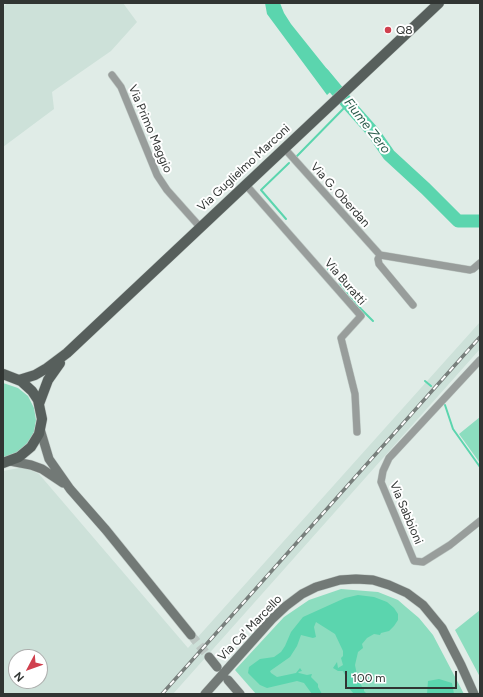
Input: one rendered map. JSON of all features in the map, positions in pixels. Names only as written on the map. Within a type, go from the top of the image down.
[{"type":"main road","name":"Via Guglielmo Marconi","points":[[19,380],[35,375],[67,353],[440,3]]},
{"type":"main road","name":"Via Guglielmo Marconi","points":[[39,404],[48,380],[67,353]]},
{"type":"main road","name":"Via Guglielmo Marconi","points":[[3,374],[19,380],[32,391],[39,404],[42,414],[37,439],[28,451],[7,462]]},
{"type":"main road","points":[[40,429],[49,459],[70,489],[106,530],[191,635]]},
{"type":"main road","points":[[7,462],[31,465],[42,469],[70,489]]},
{"type":"main road","name":"Via Ca' Marcello","points":[[205,694],[272,619],[290,603],[309,590],[324,584],[340,580],[356,579],[373,580],[393,586],[407,593],[423,605],[442,628],[462,665],[474,694]]},
{"type":"main road","points":[[209,657],[217,667]]},
{"type":"main road","name":"Via Ca' Marcello","points":[[228,680],[240,694]]},
{"type":"street","name":"Via Primo Maggio","points":[[112,75],[121,87],[157,175],[167,190],[200,227]]},
{"type":"street","name":"Via G. Oberdan","points":[[285,149],[380,255],[378,259],[379,264],[413,306]]},
{"type":"street","name":"Via Buratti","points":[[246,185],[361,316],[341,338],[355,394],[357,432]]},
{"type":"street","points":[[380,255],[470,270],[480,263]]},
{"type":"street","name":"Via Sabbioni","points":[[480,360],[389,458],[382,471],[381,482],[414,561],[424,562],[450,545],[480,521]]},
{"type":"shaded area","points":[[8,3],[123,3],[137,22],[111,51],[52,92],[54,109],[3,147],[3,7]]},
{"type":"shaded area","points":[[265,3],[280,3],[291,24],[339,84],[327,95],[267,14]]},
{"type":"shaded area","points":[[480,322],[480,349],[173,694],[3,694],[3,471],[24,467],[39,474],[188,648]]},
{"type":"shaded area","points":[[3,383],[18,388],[28,396],[34,408],[36,420],[34,432],[28,443],[19,452],[3,458]]},
{"type":"shaded area","points":[[480,417],[480,463],[459,434]]},
{"type":"shaded area","points":[[341,589],[378,592],[398,600],[419,618],[433,635],[464,694],[256,694],[235,670],[284,617],[309,600]]},
{"type":"shaded area","points":[[358,595],[374,597],[387,602],[398,614],[398,620],[389,631],[381,633],[380,635],[374,634],[367,638],[362,644],[363,648],[358,652],[355,665],[357,675],[362,687],[364,687],[364,691],[367,694],[354,694],[347,686],[343,671],[338,671],[333,668],[337,662],[338,668],[343,665],[341,658],[343,656],[343,651],[335,634],[316,622],[314,627],[316,637],[313,638],[301,635],[297,646],[290,657],[270,671],[277,677],[296,673],[300,668],[302,671],[298,672],[299,673],[307,675],[312,674],[311,677],[318,684],[322,694],[312,694],[304,683],[297,681],[267,688],[260,685],[248,673],[249,667],[260,659],[274,657],[281,652],[291,632],[303,617],[345,598]]},
{"type":"shaded area","points":[[480,610],[480,677],[455,630]]},
{"type":"shaded area","points":[[439,679],[452,683],[454,694],[427,694],[428,681]]},
{"type":"waterway","name":"Fiume Zero","points":[[323,74],[373,132],[389,155],[458,221],[480,221]]},
{"type":"waterway","points":[[297,156],[348,104]]},
{"type":"waterway","points":[[286,219],[261,190],[289,163]]},
{"type":"waterway","points":[[328,269],[332,273]]},
{"type":"waterway","points":[[339,282],[373,321]]},
{"type":"waterway","points":[[425,381],[431,386]]},
{"type":"waterway","points":[[445,405],[453,429],[480,467]]},
{"type":"tunnel","points":[[191,635],[209,657]]},
{"type":"railway","points":[[162,694],[480,337]]},
{"type":"place","name":"Q8","points":[[388,30]]}]
